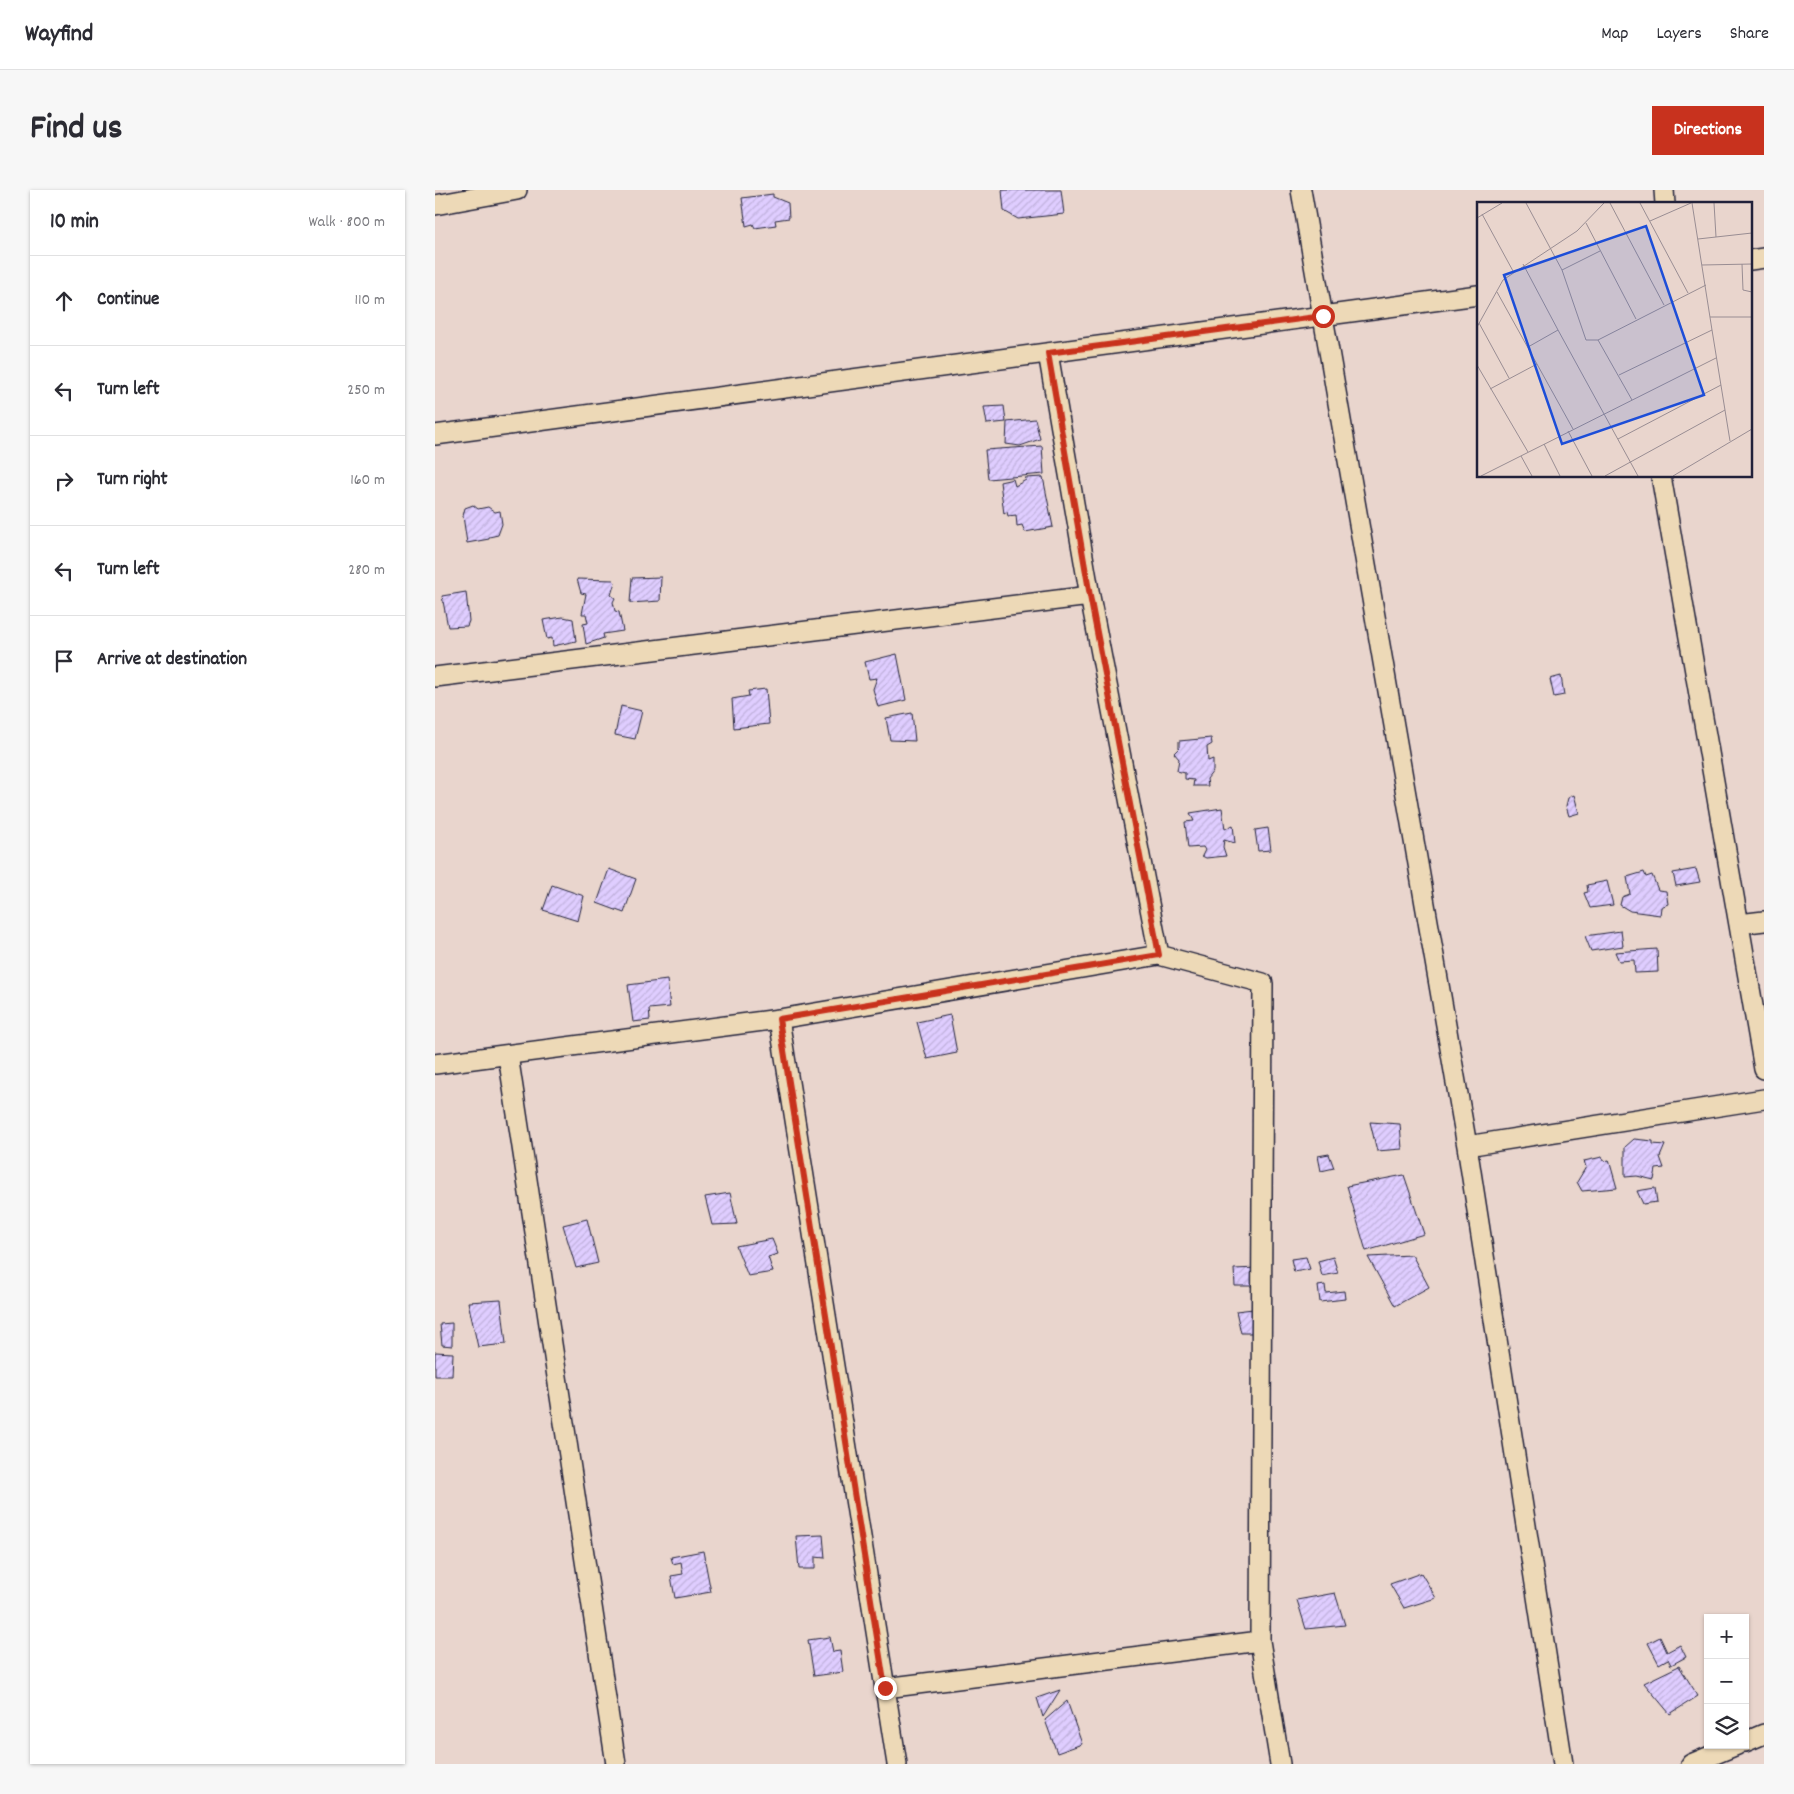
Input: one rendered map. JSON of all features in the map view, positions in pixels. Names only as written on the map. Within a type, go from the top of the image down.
[{"type":"street","points":[[435,205],[517,190]]},
{"type":"street","points":[[1301,190],[1467,1146],[1563,1764]]},
{"type":"street","points":[[1751,260],[1764,258]]},
{"type":"street","points":[[435,434],[1477,295]]},
{"type":"street","points":[[1048,353],[1090,596],[1159,955]]},
{"type":"street","points":[[1661,478],[1764,1069]]},
{"type":"street","points":[[435,677],[1090,596]]},
{"type":"street","points":[[1739,924],[1764,921]]},
{"type":"street","points":[[435,1064],[779,1019],[1159,955],[1263,983],[1260,1641],[1280,1764]]},
{"type":"street","points":[[779,1019],[897,1764]]},
{"type":"street","points":[[508,1055],[615,1764]]},
{"type":"street","points":[[1467,1146],[1764,1099]]},
{"type":"street","points":[[885,1688],[1260,1641]]},
{"type":"street","points":[[1749,1740],[1764,1734]]},
{"type":"street","points":[[1691,1764],[1727,1749]]},
{"type":"building","points":[[1002,190],[1061,190],[1064,214],[1018,219],[1004,211]]},
{"type":"building","points":[[773,194],[773,197],[788,203],[789,218],[775,220],[776,225],[755,228],[753,224],[746,226],[742,198]]},
{"type":"building","points":[[1004,406],[1006,422],[987,424],[984,407]]},
{"type":"building","points":[[1035,419],[1040,439],[1020,446],[1006,444],[1007,422]]},
{"type":"building","points":[[1042,446],[1044,474],[988,479],[985,450]]},
{"type":"building","points":[[1043,477],[1053,527],[1025,532],[1022,525],[1017,526],[1016,515],[1008,516],[1007,512],[1004,514],[1000,482],[1013,479],[1015,486],[1026,480],[1025,478]]},
{"type":"building","points":[[473,505],[478,509],[488,507],[495,512],[500,511],[502,524],[498,535],[489,537],[489,539],[467,543],[463,516],[465,508]]},
{"type":"building","points":[[661,577],[660,601],[630,603],[632,578]]},
{"type":"building","points":[[577,579],[613,580],[615,582],[611,595],[615,598],[613,602],[615,611],[619,612],[623,631],[603,634],[604,638],[586,644],[583,624],[588,623],[586,614],[582,614],[586,594],[581,593]]},
{"type":"building","points":[[466,592],[469,621],[467,626],[448,627],[442,596]]},
{"type":"building","points":[[563,617],[573,619],[576,641],[553,646],[552,638],[547,639],[543,620]]},
{"type":"building","points":[[897,654],[906,700],[878,707],[873,689],[877,678],[869,679],[865,662]]},
{"type":"building","points":[[1561,676],[1564,695],[1554,697],[1550,679]]},
{"type":"building","points":[[766,689],[769,724],[734,728],[732,699],[749,696],[748,691]]},
{"type":"building","points":[[621,706],[642,711],[635,739],[615,735]]},
{"type":"building","points":[[912,713],[915,741],[890,740],[886,718]]},
{"type":"building","points":[[1211,738],[1212,744],[1207,747],[1208,761],[1213,759],[1213,771],[1207,779],[1208,786],[1193,786],[1194,780],[1185,779],[1185,773],[1177,771],[1179,759],[1174,753],[1179,748],[1179,741]]},
{"type":"building","points":[[1574,795],[1579,813],[1569,816],[1566,806],[1568,798]]},
{"type":"building","points":[[1222,808],[1225,829],[1233,825],[1235,843],[1224,840],[1223,847],[1226,856],[1206,858],[1202,856],[1205,850],[1203,847],[1188,848],[1185,822],[1194,821],[1190,813]]},
{"type":"building","points":[[1268,828],[1271,850],[1258,851],[1255,830]]},
{"type":"building","points":[[609,869],[636,879],[624,913],[597,903]]},
{"type":"building","points":[[1696,869],[1700,882],[1676,886],[1673,873]]},
{"type":"building","points":[[1644,872],[1646,877],[1652,875],[1658,890],[1666,891],[1668,904],[1661,907],[1660,915],[1630,911],[1620,905],[1622,897],[1630,894],[1627,877]]},
{"type":"building","points":[[1607,881],[1613,905],[1590,908],[1584,893],[1588,892],[1587,885]]},
{"type":"building","points":[[552,885],[584,896],[578,921],[543,910]]},
{"type":"building","points":[[1621,931],[1623,946],[1591,951],[1585,936]]},
{"type":"building","points":[[1657,949],[1658,972],[1635,973],[1634,960],[1619,961],[1615,952]]},
{"type":"building","points":[[667,980],[670,1007],[649,1009],[650,1020],[633,1022],[628,985]]},
{"type":"building","points":[[950,1015],[957,1053],[927,1059],[917,1022]]},
{"type":"building","points":[[1370,1122],[1400,1124],[1402,1149],[1377,1151]]},
{"type":"building","points":[[1634,1139],[1653,1141],[1653,1144],[1665,1145],[1660,1157],[1664,1168],[1656,1169],[1654,1180],[1637,1176],[1625,1177],[1625,1147]]},
{"type":"building","points":[[1329,1154],[1334,1168],[1321,1171],[1318,1156]]},
{"type":"building","points":[[1602,1157],[1604,1161],[1609,1160],[1617,1188],[1582,1191],[1577,1182],[1586,1167],[1584,1161]]},
{"type":"building","points":[[1404,1175],[1424,1234],[1366,1251],[1347,1186]]},
{"type":"building","points":[[1655,1188],[1657,1202],[1643,1204],[1637,1191]]},
{"type":"building","points":[[730,1193],[737,1224],[712,1225],[705,1197]]},
{"type":"building","points":[[587,1219],[598,1263],[576,1268],[563,1225]]},
{"type":"building","points":[[772,1239],[778,1254],[768,1257],[773,1272],[748,1276],[736,1246]]},
{"type":"building","points":[[1412,1255],[1429,1287],[1395,1306],[1368,1257]]},
{"type":"building","points":[[1306,1257],[1310,1269],[1294,1272],[1291,1259]]},
{"type":"building","points":[[1333,1257],[1338,1273],[1322,1276],[1318,1261]]},
{"type":"building","points":[[1258,1268],[1259,1286],[1235,1286],[1234,1269]]},
{"type":"building","points":[[1325,1285],[1326,1293],[1344,1291],[1345,1299],[1320,1302],[1318,1286]]},
{"type":"building","points":[[501,1300],[506,1344],[478,1347],[468,1302]]},
{"type":"building","points":[[1253,1309],[1256,1333],[1241,1333],[1236,1311]]},
{"type":"building","points":[[452,1323],[452,1346],[442,1345],[440,1324]]},
{"type":"building","points":[[435,1352],[453,1353],[452,1376],[435,1376]]},
{"type":"building","points":[[823,1535],[825,1558],[815,1557],[815,1569],[799,1569],[796,1536]]},
{"type":"building","points":[[703,1551],[711,1592],[675,1598],[671,1576],[683,1574],[681,1562],[673,1564],[671,1557]]},
{"type":"building","points":[[1421,1573],[1436,1598],[1404,1608],[1390,1584]]},
{"type":"building","points":[[1335,1593],[1345,1625],[1306,1629],[1297,1600]]},
{"type":"building","points":[[830,1637],[833,1652],[840,1651],[843,1672],[814,1676],[808,1640]]},
{"type":"building","points":[[1660,1637],[1667,1652],[1680,1645],[1686,1657],[1671,1665],[1668,1659],[1659,1664],[1648,1643]]},
{"type":"building","points":[[1679,1666],[1698,1696],[1670,1714],[1644,1683]]},
{"type":"building","points":[[1060,1690],[1043,1717],[1037,1698]]},
{"type":"building","points":[[1067,1701],[1082,1744],[1057,1753],[1045,1720]]},
{"type":"route","points":[[885,1688],[779,1019],[1159,955],[1090,596],[1048,353],[1323,316]]}]
